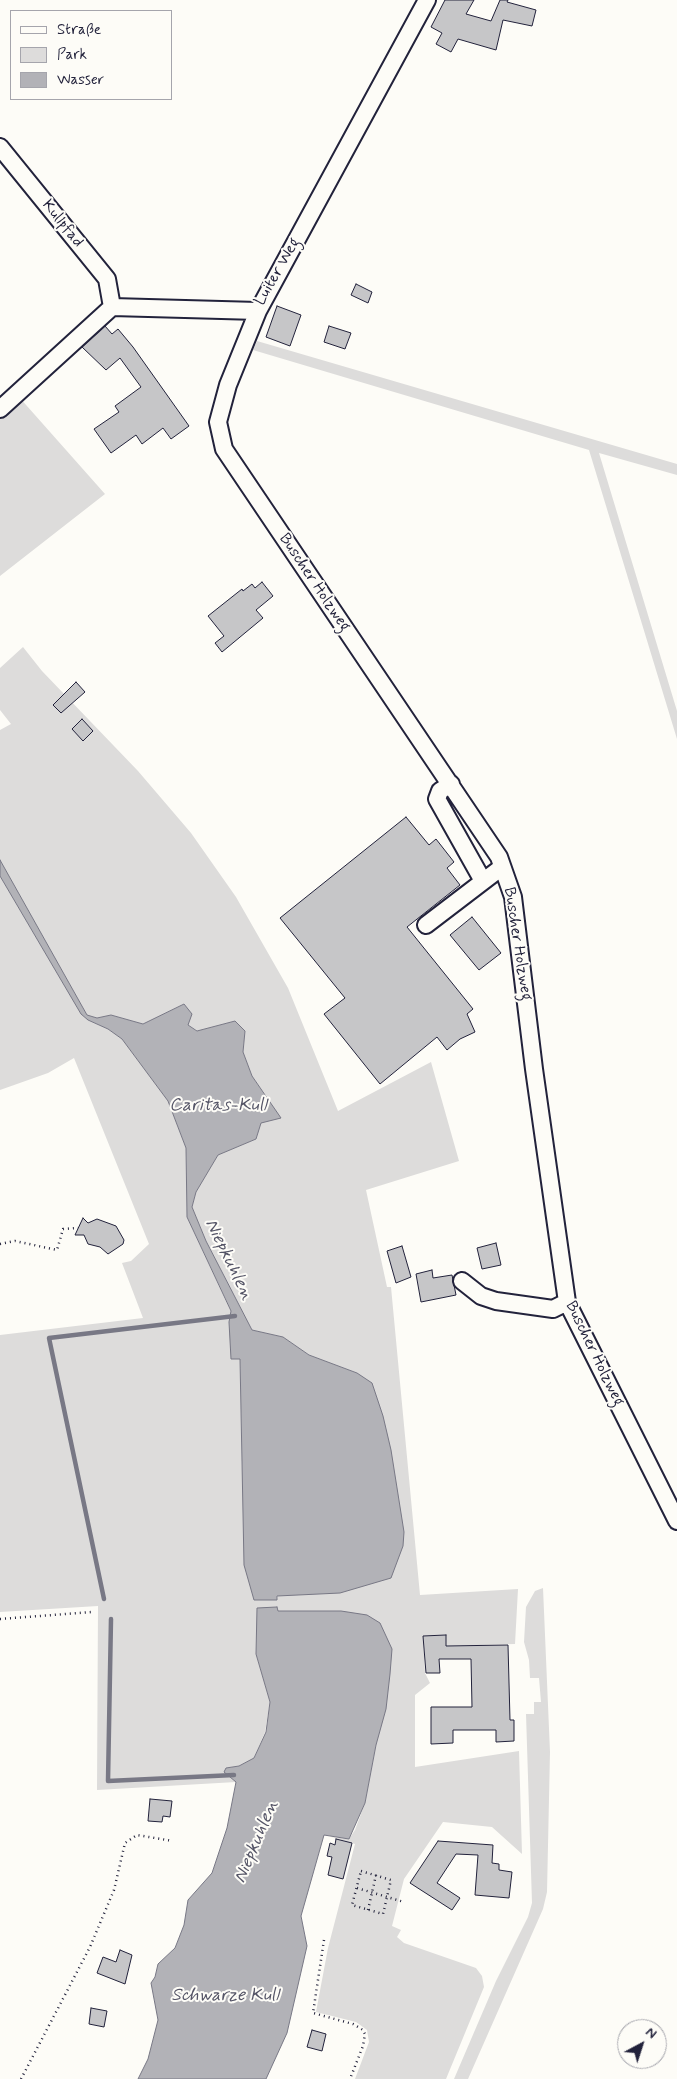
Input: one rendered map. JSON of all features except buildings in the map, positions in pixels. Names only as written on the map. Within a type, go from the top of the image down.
[{"type":"street","name":"Luiter Weg","points":[[112,307],[258,311],[427,0]]},
{"type":"street","name":"Kullpfad","points":[[0,147],[107,279],[112,307]]},
{"type":"street","points":[[0,409],[112,307]]},
{"type":"street","name":"Buscher Holzweg","points":[[258,311],[228,385],[218,422],[224,450],[499,857],[513,897],[534,1069],[567,1302],[677,1521]]},
{"type":"street","points":[[451,784],[438,793],[438,802],[482,881]]},
{"type":"street","points":[[426,925],[502,867]]},
{"type":"street","points":[[462,1281],[481,1296],[496,1301],[553,1309],[567,1302]]},
{"type":"path","points":[[0,1244],[15,1241],[57,1250],[63,1229],[78,1228]]},
{"type":"path","points":[[0,1619],[92,1612]]},
{"type":"path","points":[[22,2079],[90,1946],[114,1890],[126,1843],[137,1835],[173,1841]]},
{"type":"path","points":[[361,1871],[391,1880],[383,1914],[352,1905],[356,1888],[361,1871]]},
{"type":"path","points":[[368,1910],[376,1875]]},
{"type":"path","points":[[356,1888],[404,1902]]},
{"type":"path","points":[[324,1940],[313,2013],[353,2024],[366,2034],[364,2046],[350,2079]]},
{"type":"green space","points":[[257,341],[677,464],[677,475],[599,453],[677,711],[677,739],[589,450],[253,350]]},
{"type":"green space","points":[[19,397],[105,494],[0,576],[0,415]]},
{"type":"green space","points":[[23,647],[42,671],[138,771],[191,833],[236,897],[288,988],[338,1111],[431,1062],[459,1161],[366,1190],[387,1287],[391,1287],[420,1595],[518,1589],[515,1644],[446,1646],[446,1635],[423,1636],[425,1673],[430,1683],[415,1695],[415,1767],[519,1751],[522,1854],[492,1827],[443,1822],[404,1879],[392,1926],[401,1930],[397,1937],[404,1943],[476,1968],[482,1976],[484,1987],[446,2079],[355,2079],[369,2042],[367,2030],[356,2022],[316,2012],[328,1948],[355,1844],[331,1837],[349,1839],[355,1830],[365,1803],[376,1745],[277,1611],[277,1608],[256,1654],[270,1702],[265,1732],[254,1758],[239,1766],[226,1768],[236,1782],[97,1790],[98,1606],[0,1612],[0,1335],[143,1318],[122,1263],[131,1261],[149,1244],[74,1058],[48,1073],[0,1090],[0,876],[81,1014],[122,1039],[168,1101],[186,1148],[187,1217],[231,1312],[229,1322],[232,1359],[240,1359],[242,1469],[277,1599],[357,1373],[309,1355],[283,1337],[252,1330],[206,1241],[192,1207],[196,1192],[218,1155],[256,1139],[268,1098],[252,1076],[243,1052],[245,1031],[235,1021],[198,1031],[188,1025],[184,1004],[143,1024],[111,1015],[97,1018],[87,1015],[0,860],[0,730],[11,724],[0,710],[0,668]]},
{"type":"green space","points":[[543,1588],[550,1752],[547,1892],[543,1909],[468,2079],[454,2079],[496,1981],[528,1917],[532,1903],[526,1714],[534,1714],[534,1702],[541,1702],[539,1678],[530,1678],[529,1660],[524,1642],[526,1607],[535,1591]]},
{"type":"water","name":"Caritas-Kull","points":[[0,860],[87,1015],[97,1018],[111,1015],[143,1024],[184,1004],[192,1014],[188,1025],[197,1031],[235,1021],[245,1031],[243,1052],[252,1076],[281,1118],[261,1123],[256,1139],[218,1155],[196,1192],[192,1207],[206,1241],[252,1330],[283,1337],[309,1355],[357,1373],[372,1383],[383,1416],[391,1450],[404,1532],[403,1546],[391,1578],[340,1593],[277,1596],[277,1600],[254,1600],[244,1565],[240,1359],[231,1359],[229,1322],[231,1311],[187,1217],[186,1148],[168,1101],[122,1039],[81,1014],[0,876]]},
{"type":"water","name":"Schwarze Kull","points":[[277,1607],[278,1611],[341,1611],[367,1615],[380,1623],[392,1649],[386,1709],[376,1745],[365,1803],[349,1839],[324,1835],[301,1916],[307,1946],[287,2033],[266,2079],[138,2079],[148,2059],[158,2020],[151,1983],[155,1977],[158,1964],[175,1948],[184,1925],[188,1900],[212,1873],[227,1828],[236,1782],[224,1772],[226,1768],[239,1766],[254,1758],[266,1732],[270,1702],[256,1654],[257,1608]]},
{"type":"waterway","points":[[104,1599],[49,1338],[235,1316]]},
{"type":"waterway","points":[[111,1619],[108,1781],[234,1775]]},
{"type":"water label","name":"Niepkuhlen","points":[[228,1260]]},
{"type":"water label","name":"Niepkuhlen","points":[[257,1842]]}]
